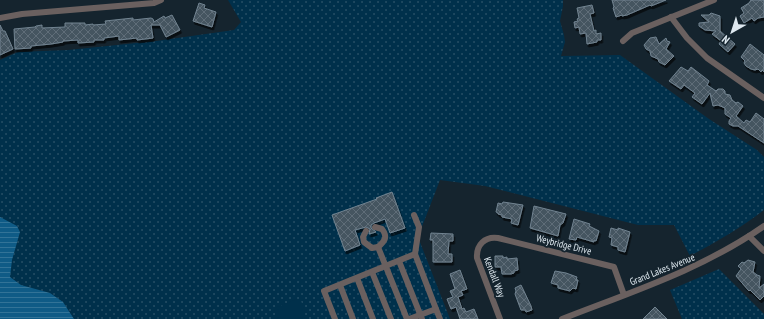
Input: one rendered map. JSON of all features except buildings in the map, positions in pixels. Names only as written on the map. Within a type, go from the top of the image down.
[{"type":"street","points":[[0,18],[22,14],[154,3],[161,0]]},
{"type":"street","points":[[623,41],[632,33],[714,0]]},
{"type":"street","points":[[671,17],[687,38],[707,58],[764,98]]},
{"type":"street","points":[[414,215],[419,227],[415,254],[440,319]]},
{"type":"street","name":"Grand Lakes Avenue","points":[[562,319],[703,263],[764,226]]},
{"type":"street","points":[[366,231],[363,237],[364,242],[372,248],[378,247],[386,238],[382,229],[375,227]]},
{"type":"street","points":[[749,236],[764,251]]},
{"type":"street","name":"Weybridge Drive","points":[[481,243],[490,238],[498,238],[614,267],[624,295]]},
{"type":"street","name":"Kendall Way","points":[[481,243],[477,252],[477,258],[500,319]]},
{"type":"street","points":[[378,247],[408,319],[421,317],[436,309]]},
{"type":"street","points":[[335,319],[324,291],[415,254]]},
{"type":"street","points":[[399,261],[421,317]]},
{"type":"street","points":[[372,272],[391,319]]},
{"type":"street","points":[[357,278],[373,319]]},
{"type":"street","points":[[340,285],[353,319]]},
{"type":"shaded area","points":[[228,0],[563,0],[560,21],[565,42],[561,56],[620,55],[709,119],[757,150],[764,157],[764,210],[746,223],[690,256],[674,225],[638,225],[485,186],[440,180],[418,237],[450,319],[0,319],[0,60],[18,52],[68,50],[156,41],[234,30],[241,22]]},
{"type":"shaded area","points":[[0,217],[17,226],[20,232],[12,260],[10,277],[21,285],[50,293],[63,302],[74,319],[0,319]]},
{"type":"shaded area","points":[[719,269],[764,314],[764,319],[682,319],[670,290]]},
{"type":"shaded area","points":[[297,299],[301,301],[305,312],[303,316],[308,319],[277,319],[274,310],[275,308]]}]
